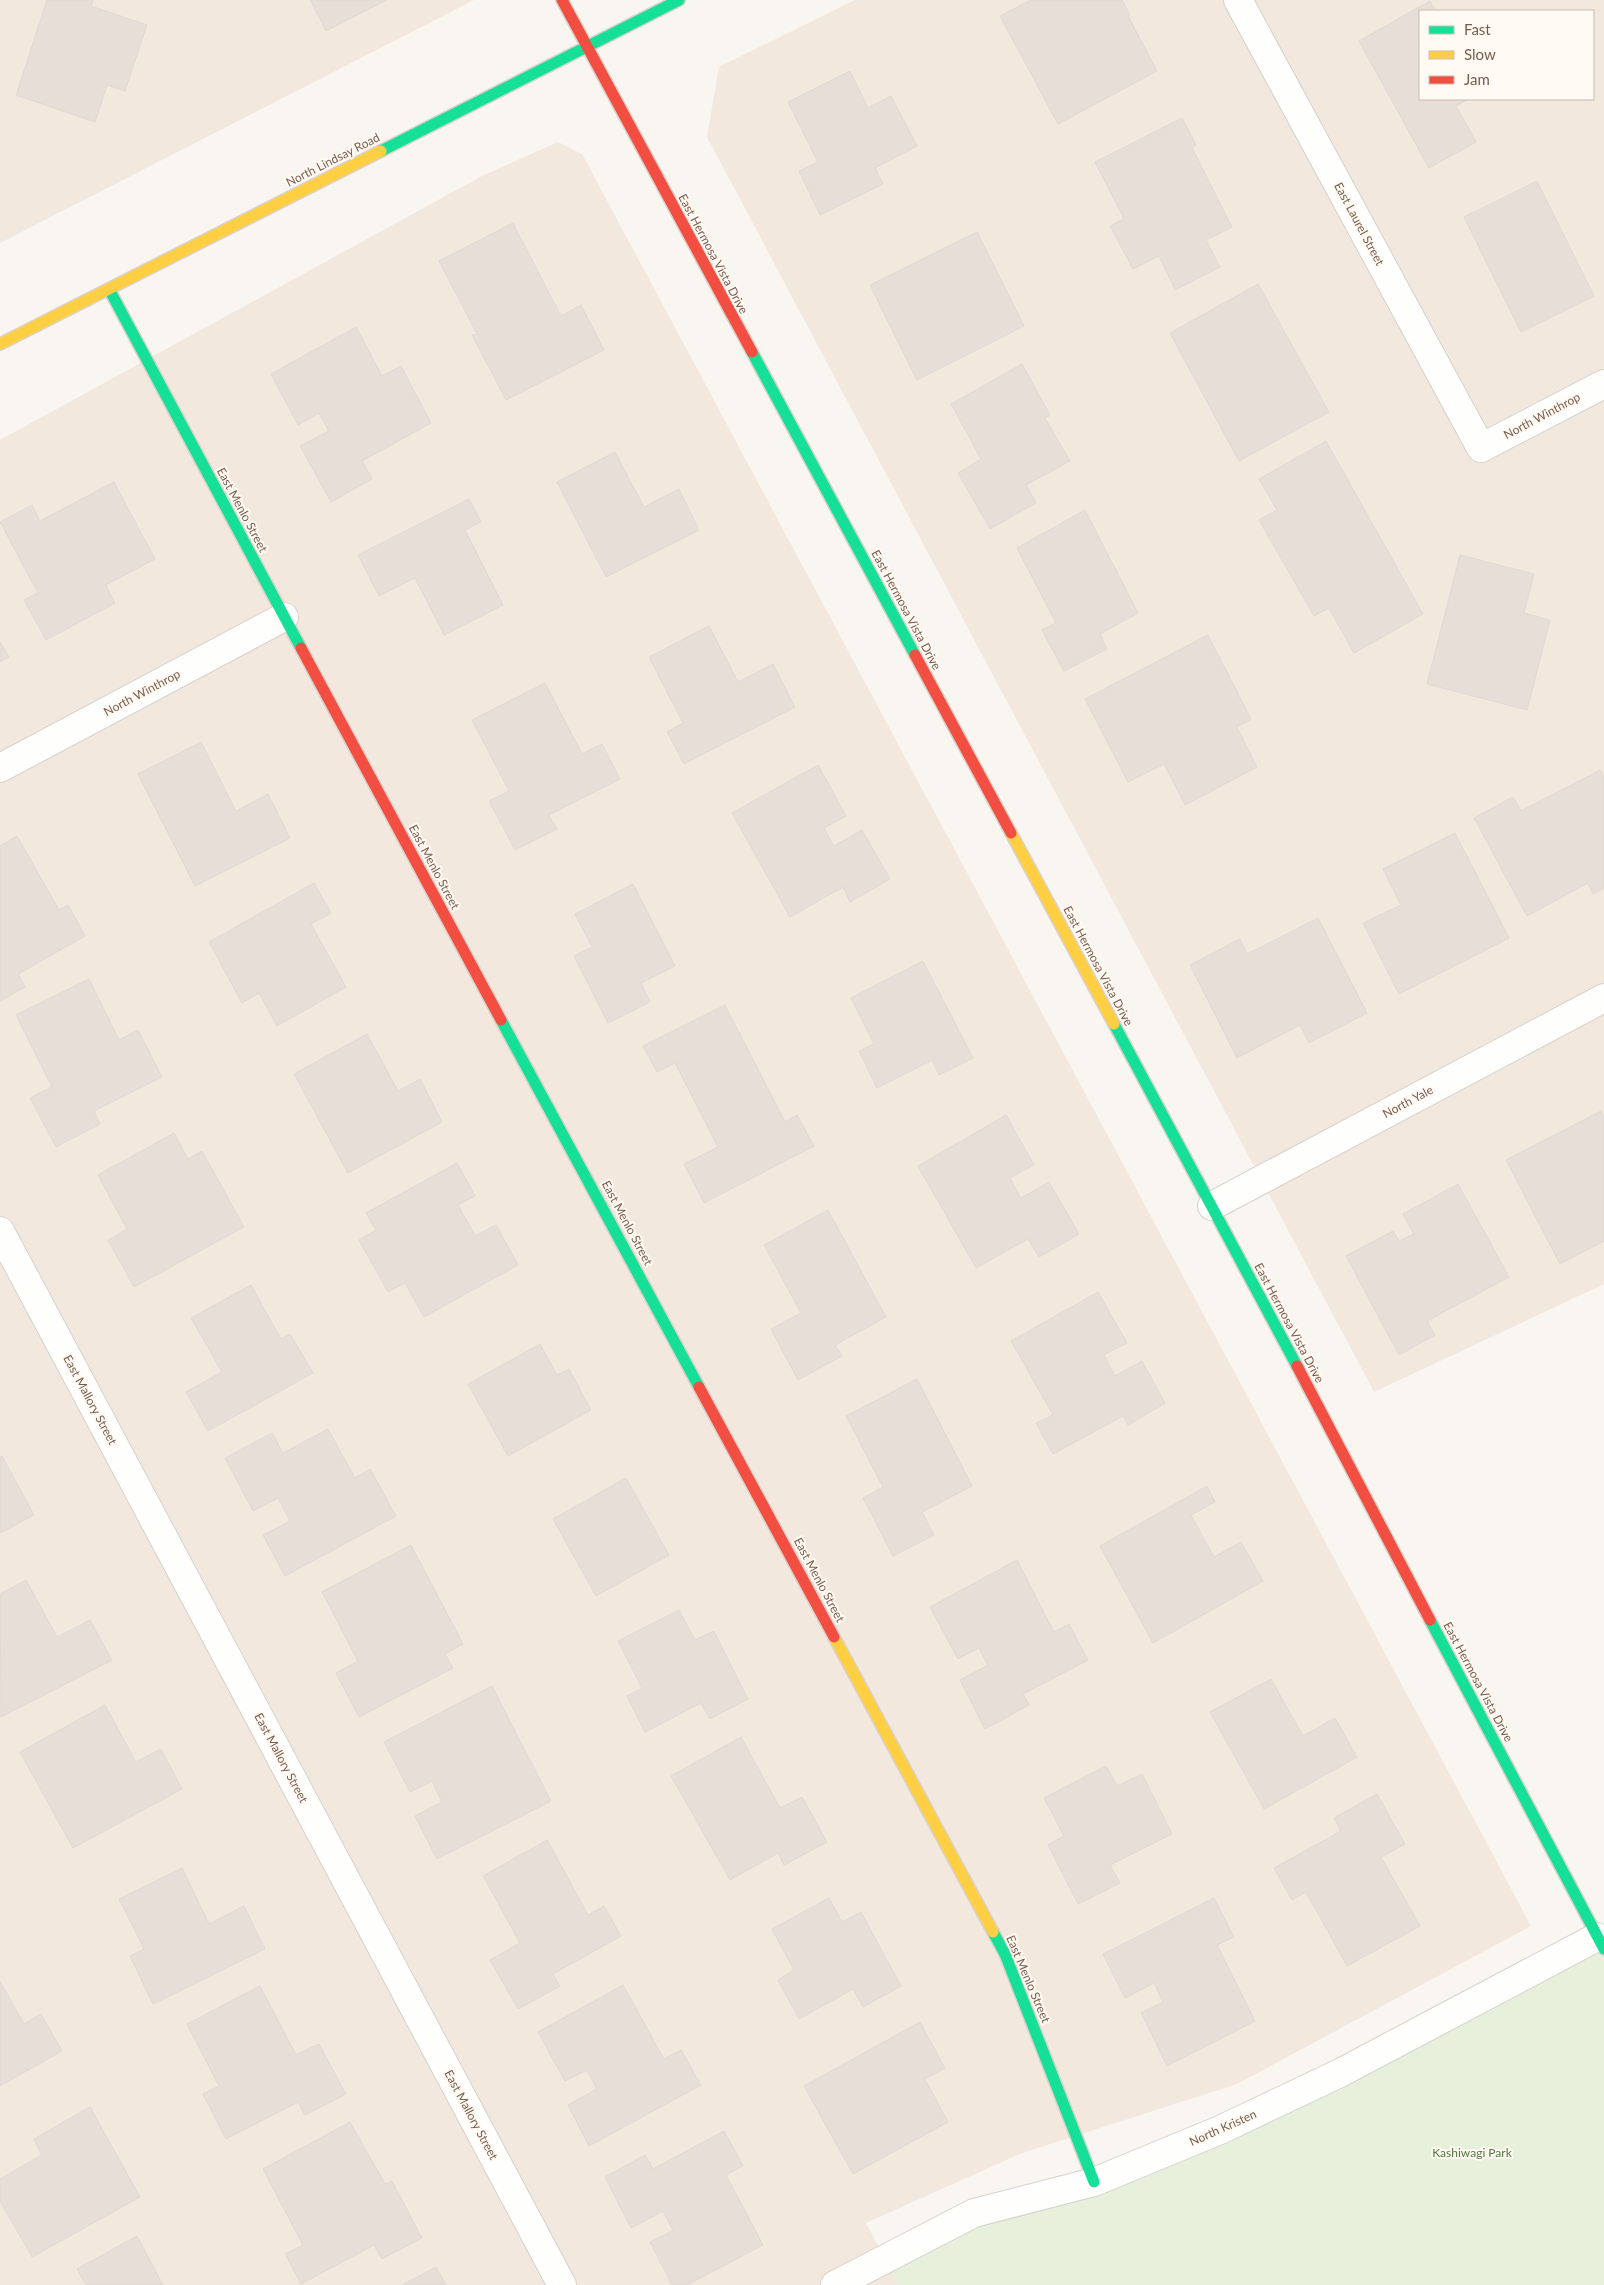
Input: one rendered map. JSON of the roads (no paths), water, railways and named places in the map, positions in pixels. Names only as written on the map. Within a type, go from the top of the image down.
[{"type":"street","name":"East Hermosa Vista Drive","points":[[562,0],[1212,1206],[1601,1943]]},
{"type":"street","name":"North Lindsay Road","points":[[0,344],[679,0]]},
{"type":"street","name":"East Laurel Street","points":[[1238,0],[1481,448]]},
{"type":"street","name":"East Menlo Street","points":[[109,289],[1005,1954],[1094,2182]]},
{"type":"street","name":"North Winthrop","points":[[1481,448],[1604,384]]},
{"type":"street","name":"North Winthrop","points":[[0,768],[284,617]]},
{"type":"street","name":"North Yale","points":[[1212,1206],[1604,998]]},
{"type":"street","name":"East Mallory Street","points":[[0,1231],[562,2285]]},
{"type":"street","name":"North Kristen","points":[[835,2285],[974,2213],[1094,2182],[1220,2130],[1340,2074],[1601,1943]]},
{"type":"park label","name":"Kashiwagi Park","points":[[1472,2153]]}]
